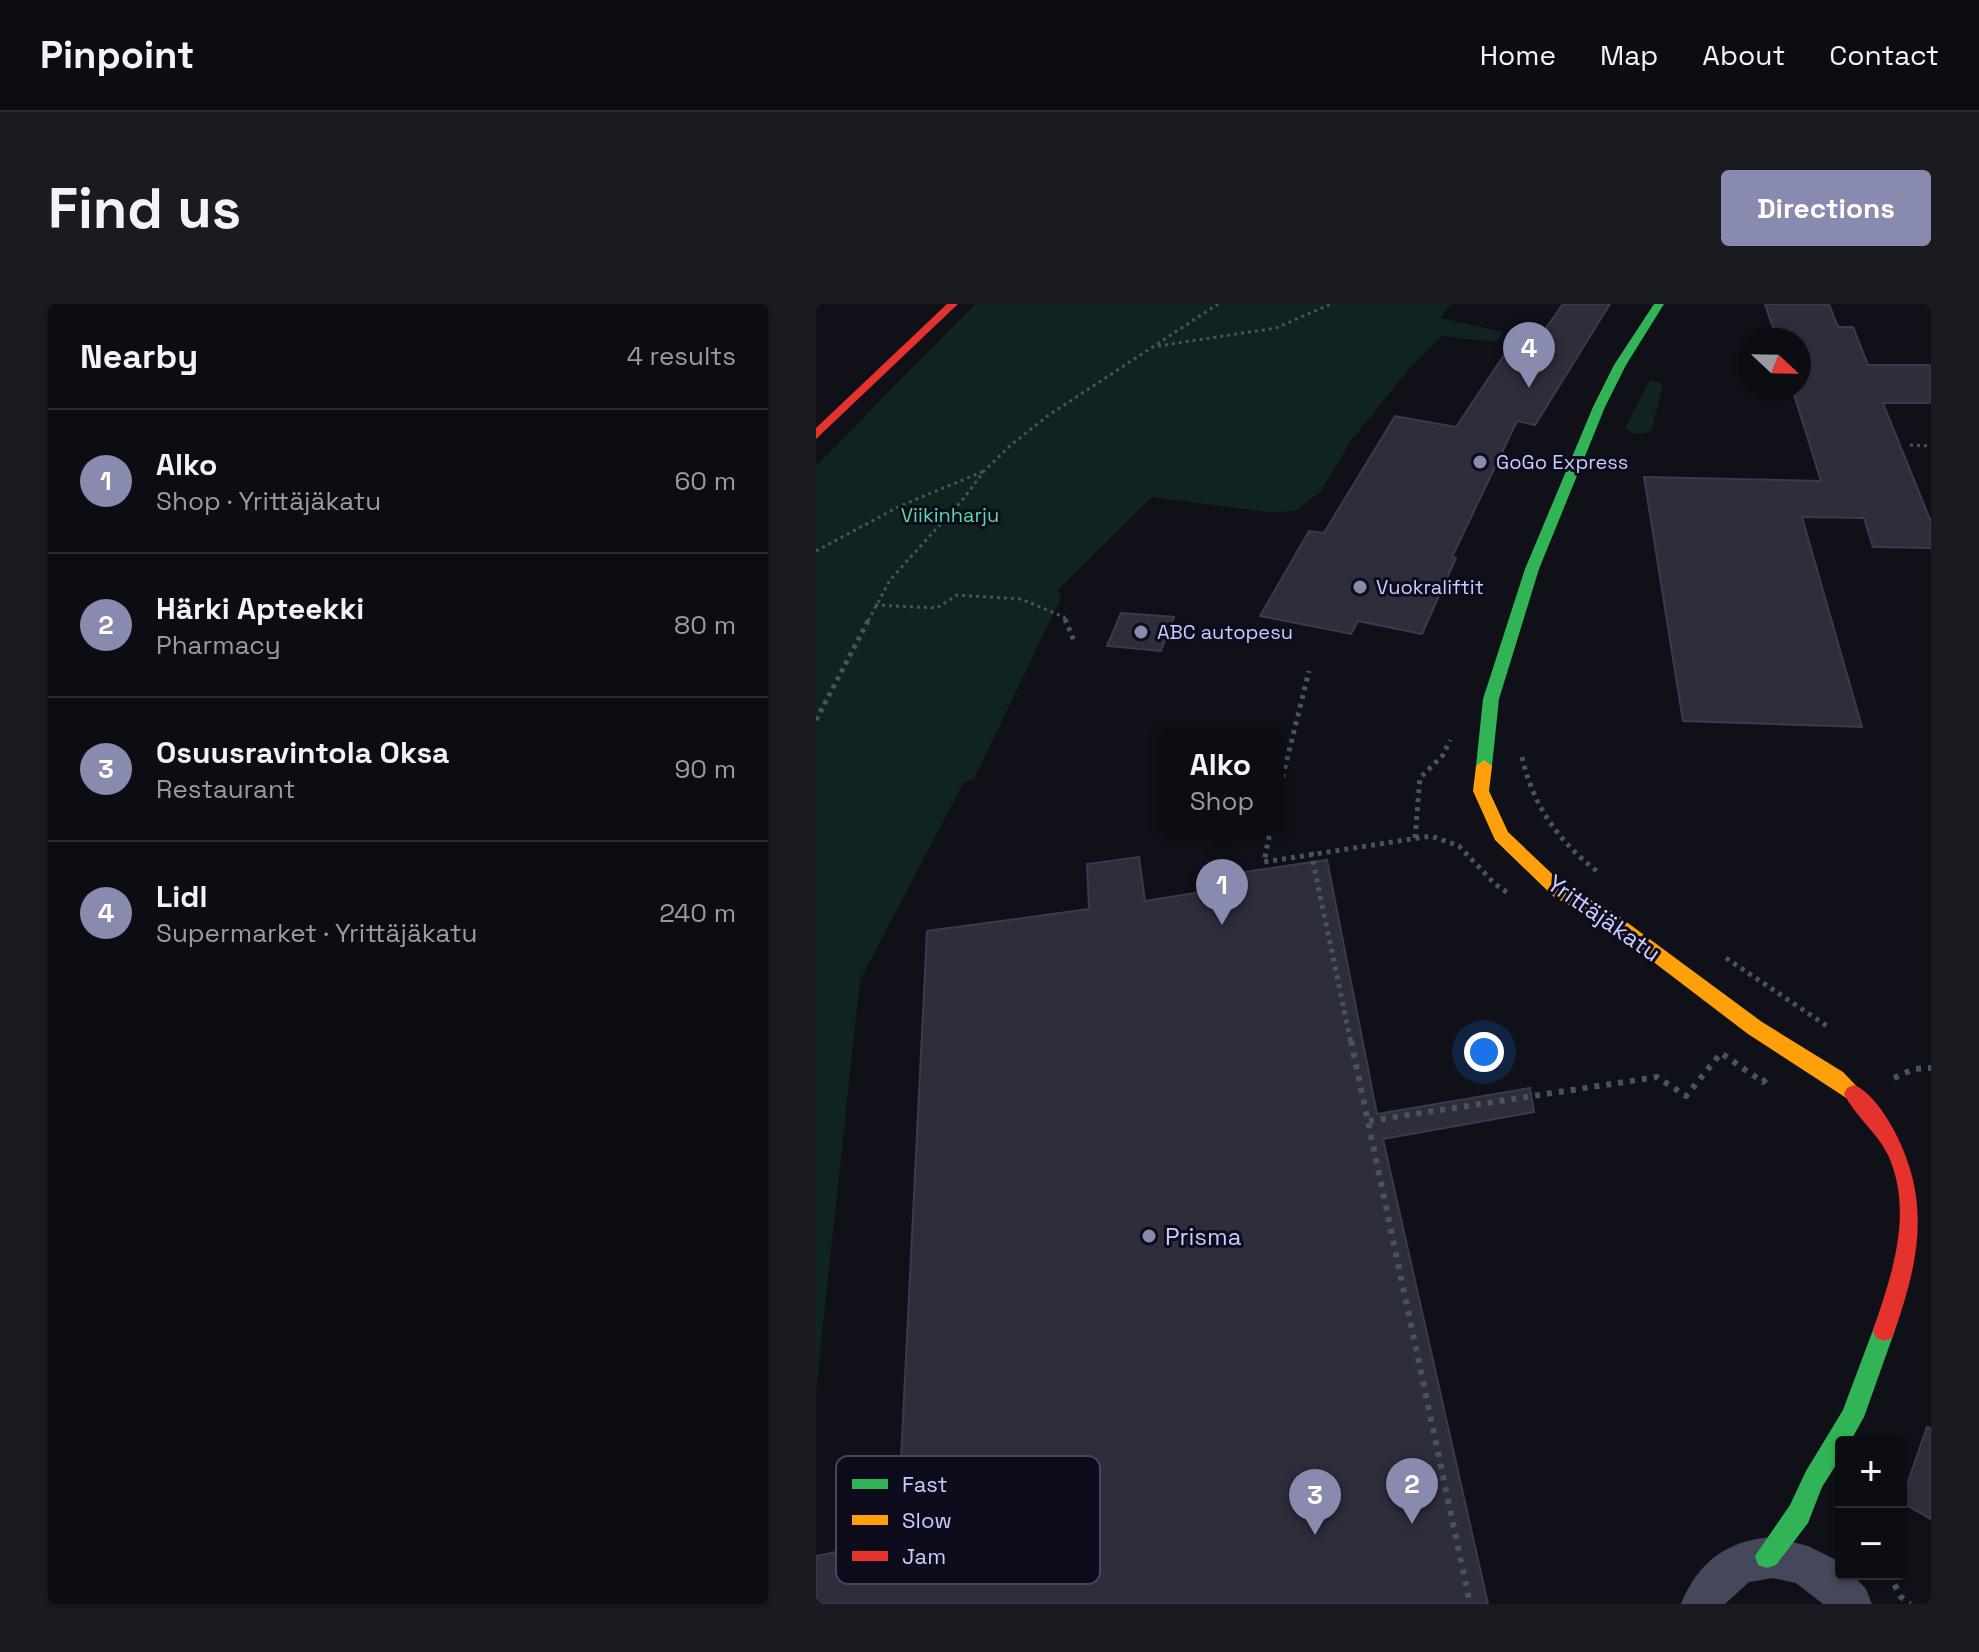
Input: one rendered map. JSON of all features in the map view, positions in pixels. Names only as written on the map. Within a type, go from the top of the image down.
[{"type":"street","points":[[816,435],[953,304]]},
{"type":"street","name":"Yrittäjäkatu","points":[[1659,304],[1620,365],[1561,493],[1527,582],[1487,717],[1481,791],[1501,836],[1560,892],[1607,917],[1755,1028],[1836,1078],[1862,1102],[1887,1135],[1909,1174],[1914,1221],[1907,1267],[1852,1430],[1814,1479],[1799,1514],[1767,1556]]},
{"type":"street","points":[[1702,1604],[1714,1581],[1729,1567],[1747,1559],[1767,1556],[1797,1562],[1826,1578],[1851,1604]]},
{"type":"street","points":[[1849,1580],[1851,1604]]},
{"type":"path","points":[[816,720],[890,580],[964,498],[984,471],[1049,415],[1218,304]]},
{"type":"path","points":[[1154,347],[1276,328],[1331,304]]},
{"type":"path","points":[[1910,445],[1931,446]]},
{"type":"path","points":[[816,551],[900,506],[984,471]]},
{"type":"path","points":[[875,605],[937,608],[957,595],[1021,599],[1064,617],[1075,643]]},
{"type":"path","points":[[1284,771],[1309,671]]},
{"type":"path","points":[[1415,838],[1420,778],[1443,755],[1452,733]]},
{"type":"path","points":[[1520,744],[1526,780],[1534,803],[1555,831],[1602,874]]},
{"type":"path","points":[[1270,833],[1264,862],[1311,852],[1415,838],[1442,838],[1459,846],[1495,884],[1530,909],[1538,908],[1590,866]]},
{"type":"path","points":[[1311,852],[1470,1604]]},
{"type":"path","points":[[1717,952],[1832,1030]]},
{"type":"path","points":[[1369,1121],[1657,1077],[1686,1096],[1721,1053],[1763,1082],[1820,1021]]},
{"type":"path","points":[[1894,1078],[1914,1069],[1931,1068]]},
{"type":"path","points":[[1886,1071],[1902,1088]]},
{"type":"path","points":[[1892,1580],[1901,1597],[1910,1604]]},
{"type":"green space","name":"Viikinharju","points":[[975,304],[1451,304],[1440,318],[1503,332],[1496,342],[1441,336],[1408,370],[1350,442],[1321,491],[1295,511],[1267,512],[1152,497],[1058,590],[1061,598],[974,779],[964,782],[860,980],[816,1390],[816,466]]},
{"type":"green space","points":[[1650,380],[1663,384],[1651,431],[1635,434],[1625,428]]},
{"type":"building","points":[[1563,304],[1610,304],[1535,425],[1517,421],[1452,557],[1456,558],[1422,634],[1358,621],[1351,634],[1260,616],[1309,531],[1324,533],[1395,416],[1456,427],[1506,352],[1526,356]]},
{"type":"building","points":[[1765,304],[1829,304],[1838,327],[1853,327],[1868,365],[1931,365],[1931,403],[1883,403],[1931,522],[1931,548],[1873,547],[1864,518],[1802,517],[1862,727],[1683,721],[1644,477],[1821,481],[1796,400],[1811,400],[1811,328],[1773,328]]},
{"type":"building","name":"ABC autopesu","points":[[1121,613],[1174,617],[1161,651],[1107,646]]},
{"type":"building","name":"Prisma","points":[[1139,857],[1145,901],[1232,887],[1230,874],[1327,860],[1377,1114],[1530,1088],[1534,1112],[1383,1139],[1488,1604],[816,1604],[816,1556],[836,1552],[836,1584],[1100,1584],[1100,1456],[901,1456],[927,931],[1089,909],[1087,864]]},
{"type":"building","points":[[1927,1427],[1931,1428],[1931,1519],[1907,1505],[1907,1485]]},
{"type":"traffic: fast","points":[[1484,766],[1491,699],[1532,569],[1599,407],[1620,365],[1659,304]]},
{"type":"traffic: fast","points":[[1767,1556],[1799,1514],[1814,1479],[1852,1417],[1884,1330]]},
{"type":"traffic: slow","points":[[1484,766],[1481,791],[1501,836],[1560,892],[1607,917],[1755,1028],[1836,1078],[1854,1094]]},
{"type":"traffic: jam","points":[[816,435],[953,304]]},
{"type":"traffic: jam","points":[[1854,1094],[1879,1122],[1896,1150],[1906,1178],[1911,1206],[1904,1265],[1884,1330]]},
{"type":"place","name":"Lidl","points":[[1529,388]]},
{"type":"place","name":"GoGo Express","points":[[1480,462]]},
{"type":"place","name":"Vuokraliftit","points":[[1360,587]]},
{"type":"place","name":"ABC autopesu","points":[[1141,632]]},
{"type":"place","name":"Alko","points":[[1222,925]]},
{"type":"place","name":"Prisma","points":[[1149,1236]]},
{"type":"place","name":"Härki Apteekki","points":[[1412,1524]]},
{"type":"place","name":"Osuusravintola Oksa","points":[[1315,1535]]}]
